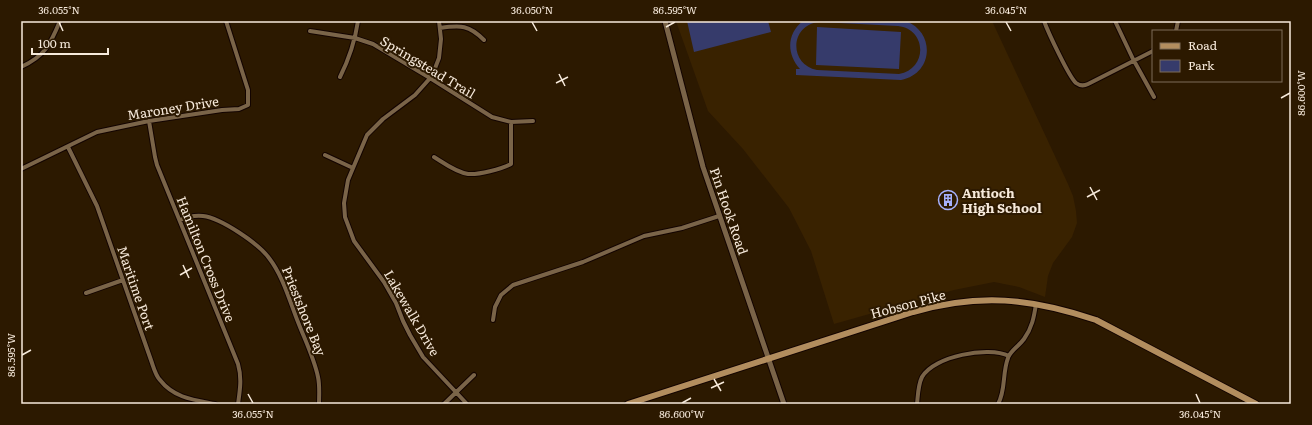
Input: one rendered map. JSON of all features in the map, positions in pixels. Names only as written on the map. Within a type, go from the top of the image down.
[{"type":"main road","name":"Hobson Pike","points":[[628,404],[934,306],[984,300],[1004,300],[1036,304],[1068,311],[1096,320],[1256,404]]},
{"type":"street","points":[[21,67],[32,62],[50,44],[60,21]]},
{"type":"street","name":"Maroney Drive","points":[[21,169],[97,132],[149,121],[222,110],[239,109],[248,105],[248,90],[226,21]]},
{"type":"street","points":[[340,77],[348,61],[355,38],[358,21]]},
{"type":"street","name":"Lakewalk Drive","points":[[439,21],[441,39],[439,58],[430,78],[415,95],[383,119],[367,135],[348,180],[344,203],[345,217],[354,241],[384,282],[396,303],[410,336],[423,356],[467,404]]},
{"type":"street","name":"Pin Hook Road","points":[[665,21],[703,167],[784,404]]},
{"type":"street","points":[[1044,21],[1069,73],[1077,84],[1088,84],[1152,51]]},
{"type":"street","points":[[1115,21],[1133,60],[1154,97]]},
{"type":"street","points":[[440,28],[452,26],[463,27],[472,30],[484,40]]},
{"type":"street","name":"Springstead Trail","points":[[310,31],[355,38],[373,44],[492,117],[511,122],[533,121]]},
{"type":"street","name":"Hamilton Cross Drive","points":[[149,121],[157,165],[238,364],[241,382],[238,404]]},
{"type":"street","points":[[434,157],[452,169],[468,174],[502,169],[511,164],[511,122]]},
{"type":"street","name":"Maritime Port","points":[[68,147],[97,206],[152,363],[160,380],[168,388],[186,398],[215,404]]},
{"type":"street","points":[[325,155],[353,168]]},
{"type":"street","name":"Priestshore Bay","points":[[180,220],[197,216],[208,217],[216,220],[255,244],[270,258],[278,274],[316,368],[319,386],[319,404]]},
{"type":"street","points":[[493,320],[496,307],[502,295],[513,285],[583,262],[644,236],[682,228],[719,216]]},
{"type":"street","points":[[86,293],[123,280]]},
{"type":"street","points":[[998,404],[1002,397],[1008,356],[1023,340],[1030,329],[1034,318],[1036,304]]},
{"type":"street","points":[[917,404],[918,387],[922,376],[932,366],[939,362],[953,357],[979,353],[992,352],[1008,356]]},
{"type":"street","points":[[444,404],[474,375]]},
{"type":"shaded area","points":[[676,21],[992,21],[1068,184],[1073,196],[1076,211],[1077,223],[1072,237],[1053,263],[1048,276],[1045,297],[1019,287],[994,282],[954,290],[834,324],[811,251],[789,208],[743,149],[708,111]]},
{"type":"green space","points":[[687,21],[768,21],[771,32],[694,52]]},
{"type":"green space","points":[[803,21],[906,21],[916,27],[922,34],[926,43],[927,53],[925,62],[920,70],[912,76],[901,80],[796,75],[796,69],[800,69],[792,57],[790,44],[794,31]],"holes":[[[820,22],[898,26],[908,29],[914,34],[919,41],[920,49],[919,57],[915,65],[908,71],[899,74],[817,70],[808,66],[801,60],[797,53],[796,44],[798,36],[810,24]]]},
{"type":"green space","points":[[817,27],[901,32],[899,69],[816,65]]},
{"type":"place","name":"Antioch High School","points":[[948,200]]}]
